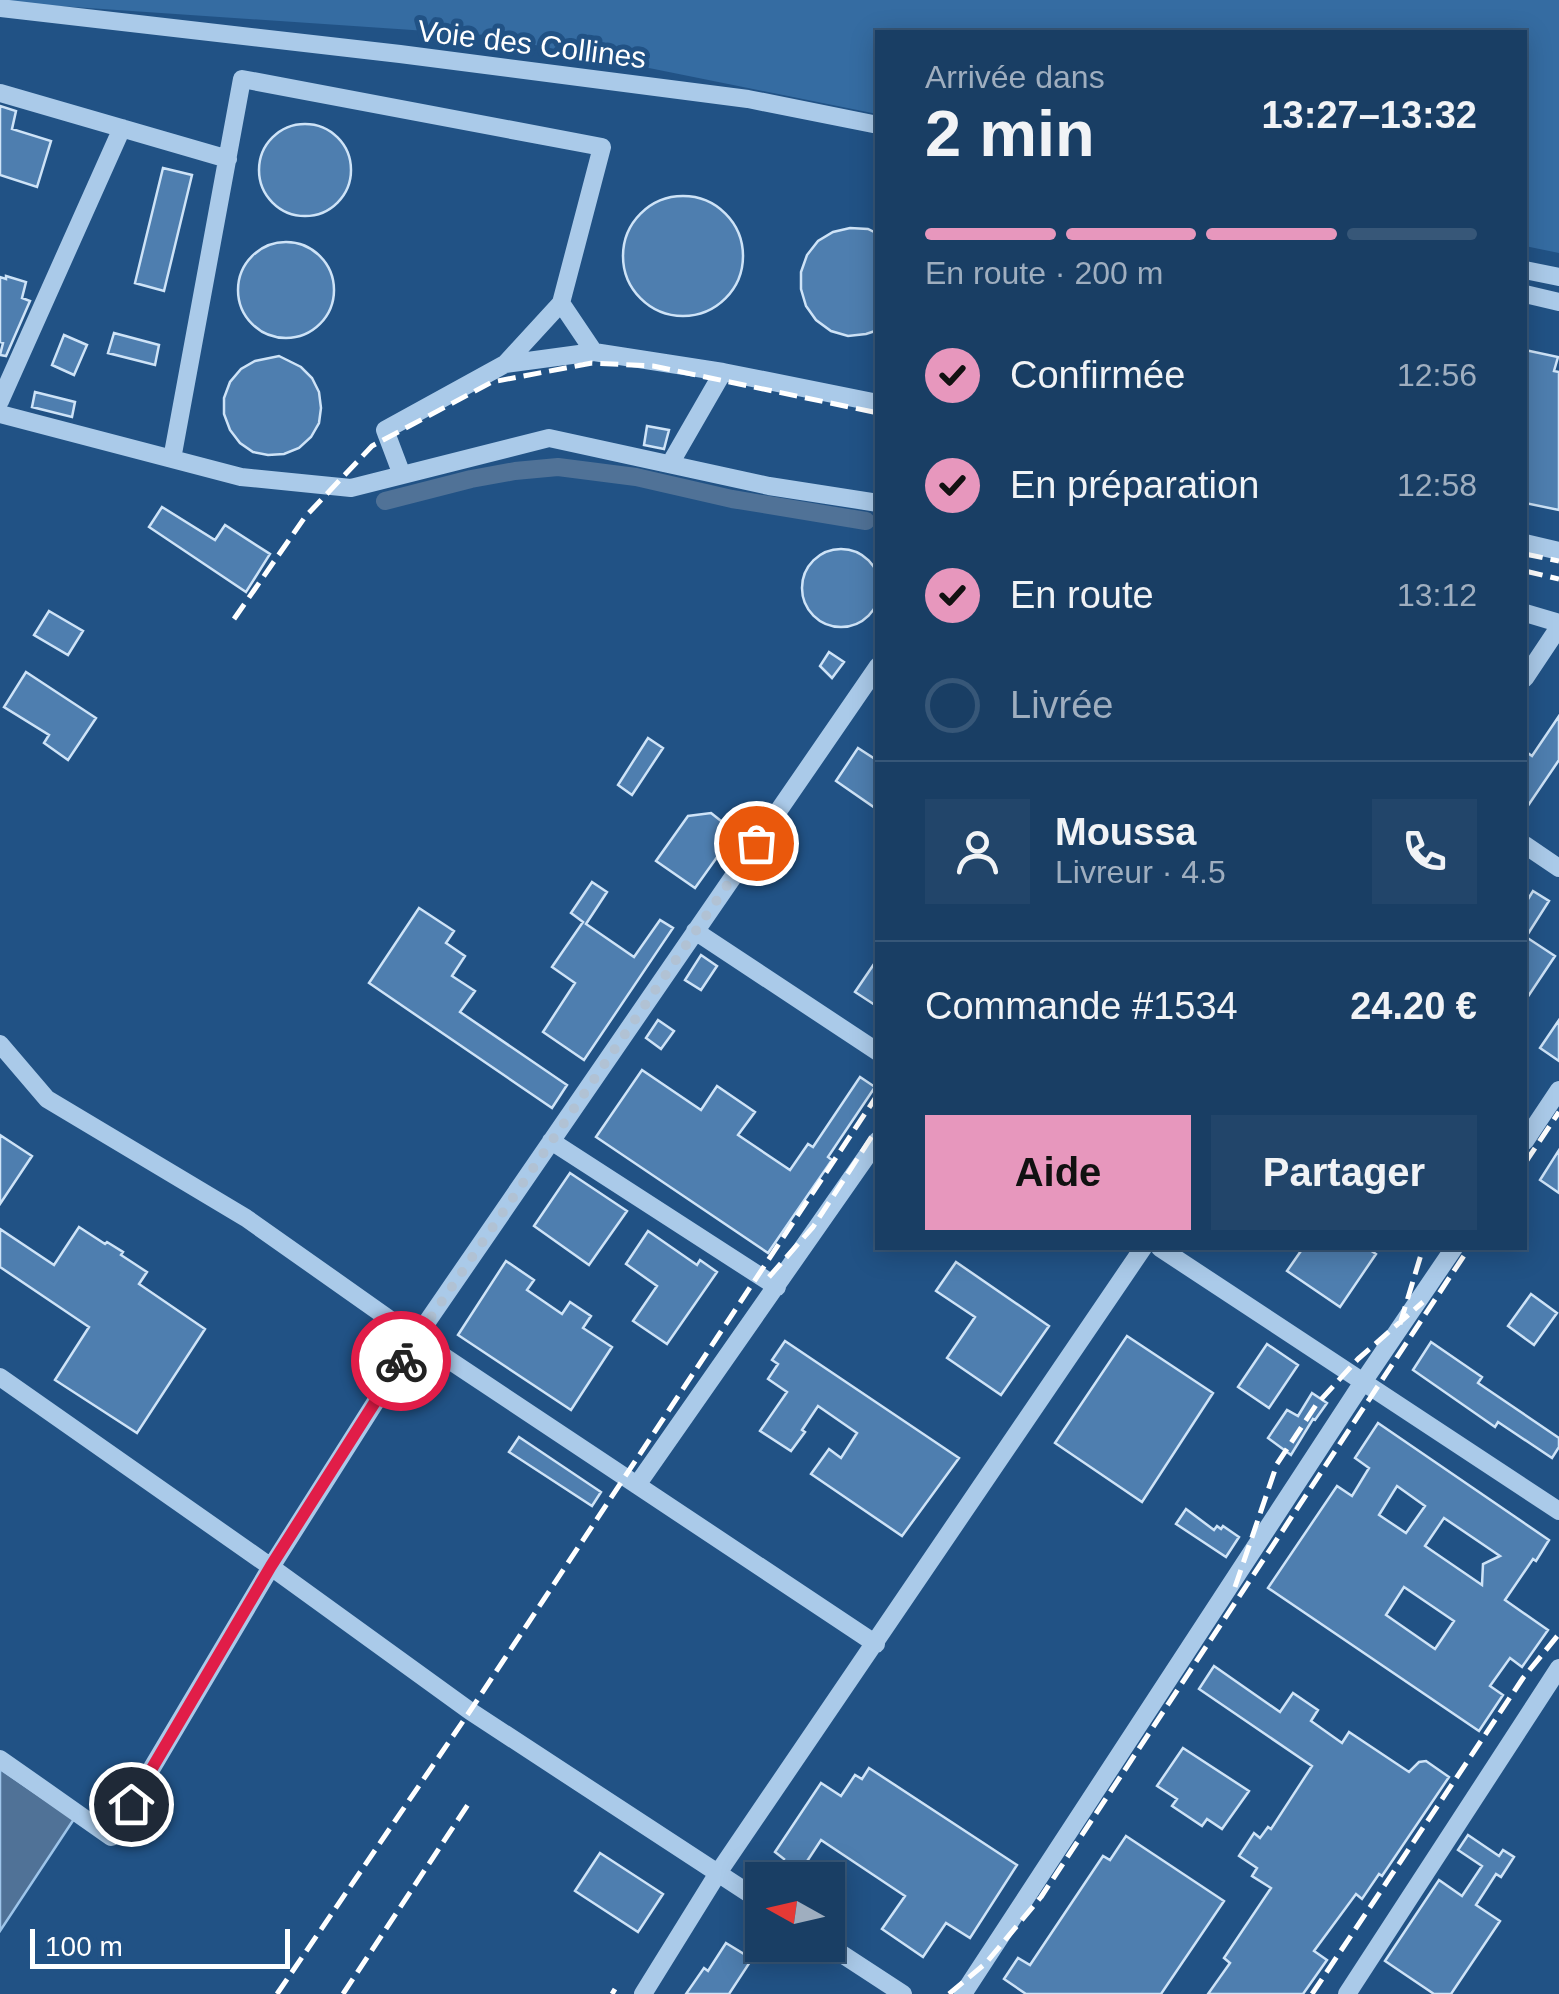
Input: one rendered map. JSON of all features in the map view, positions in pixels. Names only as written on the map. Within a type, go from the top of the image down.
[{"type":"street","name":"Voie des Collines","points":[[0,8],[748,99],[875,123]]},
{"type":"street","points":[[172,459],[242,79],[602,147],[561,302],[505,364],[385,430],[402,475]]},
{"type":"street","points":[[0,94],[228,159]]},
{"type":"street","points":[[0,401],[122,128]]},
{"type":"street","points":[[1527,270],[1559,277]]},
{"type":"street","points":[[1527,294],[1559,302]]},
{"type":"street","points":[[561,302],[594,352]]},
{"type":"street","points":[[505,364],[594,352],[723,372],[875,402]]},
{"type":"street","points":[[670,464],[723,372]]},
{"type":"street","points":[[0,414],[241,477],[351,488],[549,438],[768,486],[875,503]]},
{"type":"street","points":[[1527,543],[1559,551]]},
{"type":"street","points":[[1527,614],[1559,625],[1527,675]]},
{"type":"street","points":[[0,1759],[111,1837],[271,1566],[416,1338],[875,670]]},
{"type":"street","points":[[1527,846],[1559,868]]},
{"type":"street","points":[[695,932],[875,1050]]},
{"type":"street","points":[[0,1044],[47,1099],[246,1218],[416,1338],[876,1644]]},
{"type":"street","points":[[1527,1139],[1559,1090]]},
{"type":"street","points":[[551,1141],[777,1287]]},
{"type":"street","points":[[638,1485],[875,1144]]},
{"type":"street","points":[[642,1994],[718,1873],[1142,1250]]},
{"type":"street","points":[[1163,1250],[1559,1511]]},
{"type":"street","points":[[963,1994],[1453,1250]]},
{"type":"street","points":[[0,1377],[470,1711],[745,1891]]},
{"type":"street","points":[[1346,1994],[1559,1668]]},
{"type":"street","points":[[845,1956],[902,1994]]},
{"type":"shaded area","points":[[1559,0],[1559,253],[1527,246],[1527,30],[875,30],[875,114],[486,35],[0,2]]},
{"type":"shaded area","points":[[0,1769],[74,1819],[0,1931]]},
{"type":"building","points":[[0,106],[16,111],[12,129],[51,141],[37,187],[0,175]]},
{"type":"building","points":[[305,124],[322,128],[337,138],[347,153],[351,170],[347,187],[337,202],[322,212],[305,216],[288,212],[273,202],[263,187],[259,170],[263,153],[273,138],[288,128]]},
{"type":"building","points":[[163,168],[192,175],[164,291],[135,283]]},
{"type":"building","points":[[683,196],[706,200],[726,213],[739,233],[743,256],[739,279],[726,299],[706,312],[683,316],[660,312],[640,299],[627,279],[623,256],[627,233],[640,213],[660,200]]},
{"type":"building","points":[[850,228],[875,232],[875,331],[848,336],[831,331],[806,306],[801,272],[807,255],[818,241]]},
{"type":"building","points":[[286,242],[304,245],[320,256],[331,272],[331,308],[320,324],[304,335],[286,338],[268,335],[252,324],[241,308],[238,290],[241,272],[252,256],[268,245]]},
{"type":"building","points":[[0,277],[26,282],[22,298],[30,301],[6,356],[0,355]]},
{"type":"building","points":[[114,333],[159,345],[155,365],[108,353]]},
{"type":"building","points":[[64,335],[87,345],[74,375],[52,365]]},
{"type":"building","points":[[1527,350],[1558,357],[1554,371],[1559,372],[1559,510],[1527,503]]},
{"type":"building","points":[[279,356],[301,367],[312,378],[321,408],[319,423],[299,448],[268,455],[253,452],[240,443],[224,414],[224,398],[241,369],[255,361]]},
{"type":"building","points":[[35,392],[75,402],[72,417],[32,407]]},
{"type":"building","points":[[647,426],[669,430],[664,449],[644,445]]},
{"type":"building","points":[[162,507],[215,540],[225,525],[270,554],[246,592],[149,527]]},
{"type":"building","points":[[833,549],[849,549],[874,566],[875,608],[863,621],[849,627],[833,627],[808,610],[802,596],[802,580],[819,555]]},
{"type":"building","points":[[49,611],[83,631],[68,655],[34,635]]},
{"type":"building","points":[[829,652],[844,662],[832,678],[820,666]]},
{"type":"building","points":[[26,672],[96,718],[68,760],[44,743],[49,735],[4,707]]},
{"type":"building","points":[[1559,716],[1559,760],[1527,807],[1527,752],[1532,756]]},
{"type":"building","points":[[648,738],[663,748],[632,795],[618,785]]},
{"type":"building","points":[[858,748],[875,759],[875,808],[836,781]]},
{"type":"building","points":[[711,813],[735,832],[695,888],[656,861],[688,816]]},
{"type":"building","points":[[592,882],[607,892],[586,924],[634,957],[660,920],[673,928],[584,1060],[543,1032],[575,983],[552,967],[583,922],[571,913]]},
{"type":"building","points":[[1533,891],[1549,901],[1527,935],[1527,901]]},
{"type":"building","points":[[419,908],[454,931],[446,943],[465,956],[452,976],[475,991],[460,1012],[567,1085],[552,1108],[369,983]]},
{"type":"building","points":[[1527,938],[1555,956],[1527,998]]},
{"type":"building","points":[[701,955],[717,966],[701,990],[685,980]]},
{"type":"building","points":[[875,962],[875,1005],[855,992]]},
{"type":"building","points":[[658,1020],[674,1031],[661,1049],[646,1038]]},
{"type":"building","points":[[1559,1020],[1559,1061],[1540,1048]]},
{"type":"building","points":[[642,1070],[701,1110],[717,1086],[755,1112],[738,1135],[790,1170],[808,1144],[813,1147],[860,1077],[875,1087],[828,1157],[832,1160],[768,1253],[596,1137]]},
{"type":"building","points":[[0,1135],[32,1156],[0,1204]]},
{"type":"building","points":[[1559,1150],[1559,1193],[1540,1180]]},
{"type":"building","points":[[570,1173],[627,1211],[589,1265],[534,1226]]},
{"type":"building","points":[[79,1227],[123,1252],[121,1255],[147,1272],[139,1284],[205,1329],[137,1433],[55,1380],[89,1327],[0,1267],[0,1229],[54,1265]]},
{"type":"building","points":[[648,1231],[697,1265],[700,1260],[717,1272],[667,1344],[633,1321],[657,1286],[626,1264]]},
{"type":"building","points":[[1302,1250],[1370,1250],[1376,1254],[1340,1307],[1287,1271]]},
{"type":"building","points":[[506,1261],[534,1280],[527,1290],[562,1314],[570,1302],[591,1316],[583,1328],[612,1347],[571,1410],[458,1335]]},
{"type":"building","points":[[956,1262],[1049,1326],[1001,1395],[947,1358],[975,1317],[936,1291]]},
{"type":"building","points":[[1531,1294],[1557,1313],[1534,1345],[1508,1326]]},
{"type":"building","points":[[1127,1336],[1213,1393],[1142,1502],[1055,1443]]},
{"type":"building","points":[[785,1341],[959,1458],[902,1536],[811,1474],[829,1449],[841,1458],[857,1433],[818,1406],[791,1451],[760,1431],[787,1392],[768,1379],[778,1364],[772,1360]]},
{"type":"building","points":[[1431,1342],[1482,1377],[1478,1383],[1559,1438],[1552,1458],[1498,1422],[1495,1427],[1413,1370]]},
{"type":"building","points":[[1267,1344],[1298,1365],[1269,1408],[1238,1387]]},
{"type":"building","points":[[1312,1393],[1327,1403],[1291,1455],[1268,1438],[1287,1410],[1298,1416]]},
{"type":"building","points":[[1378,1423],[1549,1540],[1505,1600],[1548,1630],[1522,1667],[1510,1658],[1490,1686],[1503,1695],[1479,1731],[1268,1588],[1337,1486],[1352,1496],[1369,1468],[1355,1458]],"holes":[[[1397,1486],[1425,1506],[1406,1533],[1379,1515]],[[1444,1518],[1500,1556],[1483,1564],[1482,1585],[1425,1546]],[[1404,1587],[1454,1621],[1435,1649],[1386,1615]]]},
{"type":"building","points":[[519,1437],[601,1492],[592,1506],[509,1452]]},
{"type":"building","points":[[1186,1509],[1214,1530],[1223,1526],[1239,1537],[1226,1557],[1176,1524]]},
{"type":"building","points":[[1214,1666],[1280,1712],[1293,1693],[1318,1710],[1311,1721],[1342,1743],[1349,1732],[1409,1772],[1426,1761],[1449,1777],[1382,1876],[1379,1874],[1362,1899],[1356,1894],[1314,1951],[1327,1960],[1303,1994],[1208,1994],[1230,1963],[1224,1958],[1271,1888],[1252,1876],[1257,1868],[1239,1856],[1254,1833],[1260,1838],[1268,1827],[1271,1829],[1312,1766],[1199,1689]]},
{"type":"building","points":[[1183,1748],[1249,1791],[1222,1829],[1207,1819],[1202,1826],[1172,1806],[1177,1799],[1157,1786]]},
{"type":"building","points":[[869,1768],[1017,1865],[970,1938],[946,1923],[923,1957],[882,1929],[905,1896],[821,1840],[807,1862],[782,1862],[784,1859],[775,1852],[821,1783],[841,1796],[855,1775],[862,1779]]},
{"type":"building","points":[[1468,1835],[1499,1856],[1503,1850],[1514,1857],[1501,1877],[1496,1874],[1476,1905],[1500,1921],[1451,1994],[1434,1994],[1385,1961],[1439,1880],[1462,1896],[1482,1866],[1458,1850]]},
{"type":"building","points":[[1126,1836],[1224,1901],[1161,1994],[1026,1994],[1004,1979],[1018,1958],[1030,1965],[1103,1856],[1110,1860]]},
{"type":"building","points":[[600,1853],[663,1894],[638,1932],[575,1891]]},
{"type":"building","points":[[726,1943],[745,1955],[745,1962],[750,1962],[729,1994],[686,1994],[704,1968],[708,1971]]},
{"type":"waterway","points":[[385,501],[471,479],[558,467],[636,477],[732,499],[866,521]]},
{"type":"railway","points":[[234,619],[305,517],[372,446],[492,382],[592,363],[653,366],[875,412]]},
{"type":"railway","points":[[1527,554],[1559,561]]},
{"type":"railway","points":[[1527,571],[1559,579]]},
{"type":"railway","points":[[277,1994],[470,1711],[875,1099]]},
{"type":"railway","points":[[1527,1160],[1559,1112]]},
{"type":"railway","points":[[769,1277],[813,1227],[875,1132]]},
{"type":"railway","points":[[1400,1324],[1422,1250]]},
{"type":"railway","points":[[949,1994],[986,1963],[1041,1897],[1468,1250]]},
{"type":"railway","points":[[1235,1587],[1277,1464],[1316,1405],[1358,1359],[1423,1302]]},
{"type":"railway","points":[[1312,1994],[1523,1678],[1559,1634]]},
{"type":"railway","points":[[343,1994],[469,1803]]},
{"type":"railway","points":[[612,1994],[615,1989]]},
{"type":"way so far","points":[[401,1361],[756,843]]},
{"type":"route","points":[[131,1804],[271,1566],[401,1361]]}]
